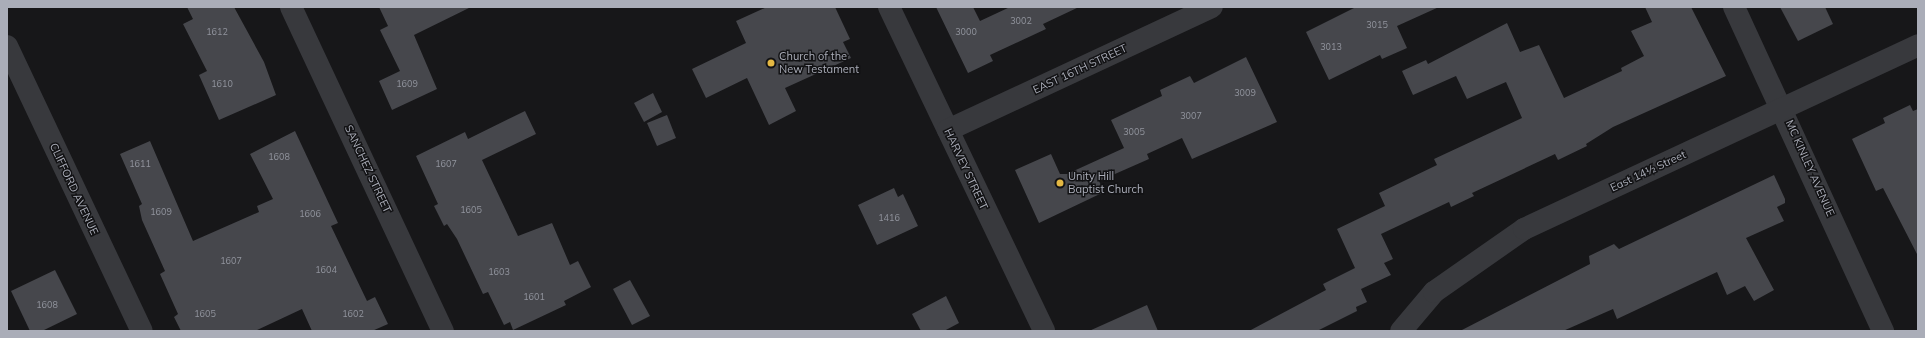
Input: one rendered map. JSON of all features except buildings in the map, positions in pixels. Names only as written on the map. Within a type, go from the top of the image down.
[{"type":"street","name":"SANCHEZ STREET","points":[[291,7],[443,331]]},
{"type":"street","name":"HARVEY STREET","points":[[889,7],[1044,331]]},
{"type":"street","name":"EAST 16TH STREET","points":[[948,130],[1212,7]]},
{"type":"street","name":"MC KINLEY AVENUE","points":[[1734,7],[1783,109],[1883,331]]},
{"type":"street","name":"East 14½ Street","points":[[1401,331],[1434,292],[1524,229],[1918,45]]},
{"type":"street","name":"CLIFFORD AVENUE","points":[[7,46],[142,331]]},
{"type":"place","name":"Church of the New Testament","points":[[771,63]]},
{"type":"place","name":"Unity Hill Baptist Church","points":[[1060,183]]}]
